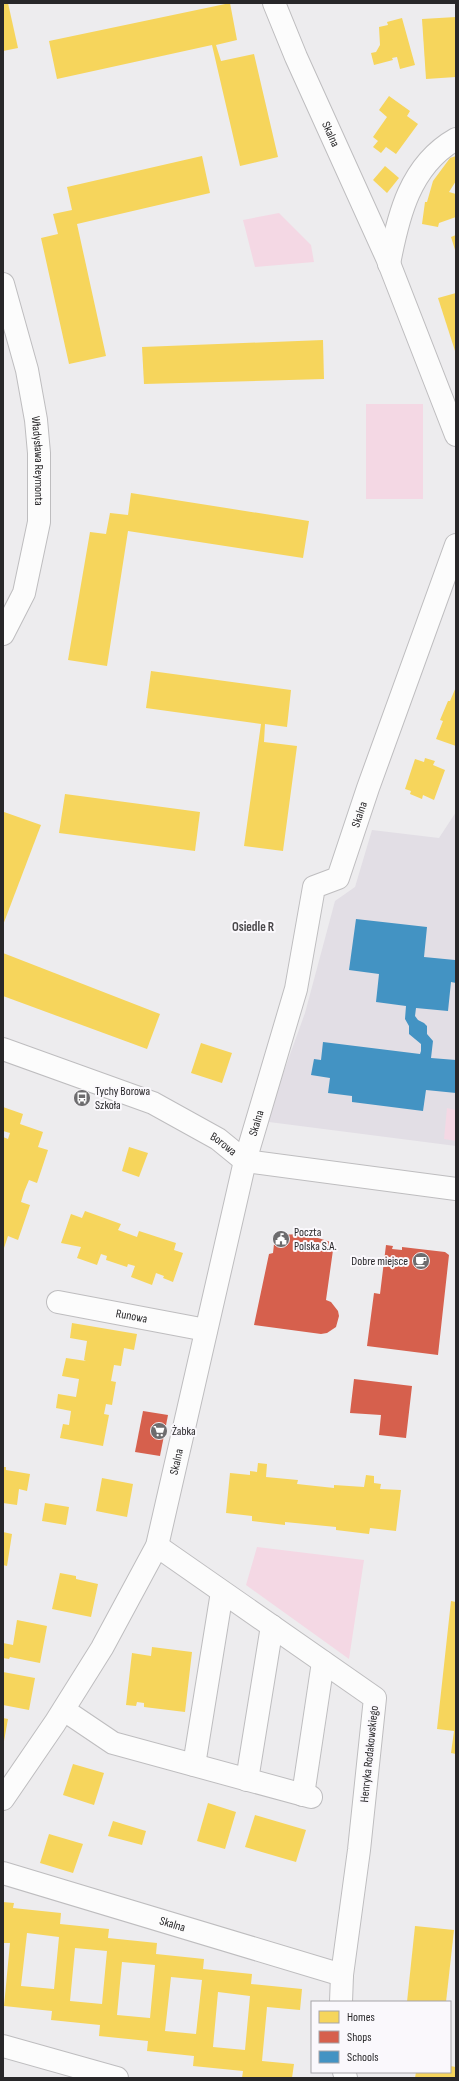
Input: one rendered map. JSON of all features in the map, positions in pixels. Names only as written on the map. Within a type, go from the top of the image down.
[{"type":"street","name":"Skalna","points":[[274,3],[296,58],[389,264],[456,435]]},
{"type":"street","points":[[389,264],[404,202],[415,179],[431,159],[456,139]]},
{"type":"street","name":"Władysława Reymonta","points":[[3,284],[27,370],[36,420],[39,454],[39,514],[24,593],[3,634]]},
{"type":"street","name":"Skalna","points":[[3,1799],[60,1716],[102,1648],[157,1546],[246,1161],[296,989],[314,887],[338,878],[368,788],[456,545]]},
{"type":"street","name":"Borowa","points":[[3,1049],[153,1103],[218,1139],[246,1161],[456,1189]]},
{"type":"street","name":"Runowa","points":[[58,1302],[206,1330]]},
{"type":"street","name":"Henryka Rodakowskiego","points":[[157,1546],[375,1698],[359,1850],[342,1975],[340,2001]]},
{"type":"street","points":[[194,1765],[222,1592]]},
{"type":"street","points":[[247,1780],[272,1626]]},
{"type":"street","points":[[60,1716],[113,1744],[307,1796],[323,1662]]},
{"type":"street","name":"Skalna","points":[[3,1873],[342,1975]]},
{"type":"street","points":[[3,2046],[117,2078]]},
{"type":"shaded area","points":[[279,213],[311,245],[314,262],[255,267],[243,220]]},
{"type":"shaded area","points":[[366,404],[423,404],[423,499],[366,499]]},
{"type":"shaded area","points":[[456,812],[456,1146],[269,1122],[267,1118],[305,1013],[335,901],[355,887],[372,830],[439,838]]},
{"type":"shaded area","points":[[447,1108],[456,1110],[456,1141],[444,1139]]},
{"type":"shaded area","points":[[257,1547],[364,1560],[349,1659],[246,1585]]},
{"type":"building: Homes","points":[[3,3],[8,3],[18,48],[3,51]]},
{"type":"building: Homes","points":[[230,3],[237,40],[216,45],[221,61],[254,54],[278,157],[240,166],[212,45],[57,79],[49,41]]},
{"type":"building: Homes","points":[[456,17],[456,77],[426,79],[422,19]]},
{"type":"building: Homes","points":[[402,18],[415,65],[400,69],[397,57],[392,58],[393,60],[374,65],[371,53],[376,52],[380,45],[379,27],[388,25],[387,22]]},
{"type":"building: Homes","points":[[389,96],[410,111],[407,116],[418,124],[396,154],[386,147],[381,153],[373,147],[378,141],[373,137],[387,117],[379,110]]},
{"type":"building: Homes","points":[[202,156],[210,193],[77,224],[106,356],[69,364],[41,238],[58,234],[53,214],[72,210],[67,187]]},
{"type":"building: Homes","points":[[456,156],[456,181],[449,192],[456,194],[456,217],[439,223],[438,227],[422,224],[425,202],[427,202],[433,181],[450,158]]},
{"type":"building: Homes","points":[[385,166],[399,178],[387,193],[373,180]]},
{"type":"building: Homes","points":[[456,235],[456,253],[451,237]]},
{"type":"building: Homes","points":[[456,293],[456,354],[438,298]]},
{"type":"building: Homes","points":[[323,340],[324,379],[144,384],[142,347]]},
{"type":"building: Homes","points":[[131,493],[309,521],[303,558],[128,531],[107,666],[68,660],[90,532],[106,534],[110,513],[128,515]]},
{"type":"building: Homes","points":[[151,671],[291,690],[287,727],[265,724],[264,742],[297,746],[283,851],[244,846],[261,724],[146,708]]},
{"type":"building: Homes","points":[[456,687],[456,746],[436,739],[443,721],[440,720]]},
{"type":"building: Homes","points":[[425,758],[435,761],[433,765],[445,770],[434,800],[423,795],[422,799],[410,794],[411,791],[405,789],[415,759],[424,762]]},
{"type":"building: Homes","points":[[65,794],[200,812],[195,851],[59,833]]},
{"type":"building: Homes","points":[[4,812],[41,825],[3,925],[3,814]]},
{"type":"building: Homes","points":[[3,953],[160,1014],[147,1049],[3,996]]},
{"type":"building: Homes","points":[[201,1043],[232,1053],[222,1083],[191,1073]]},
{"type":"building: Homes","points":[[3,1107],[23,1114],[20,1124],[43,1132],[38,1147],[48,1150],[37,1183],[29,1180],[24,1192],[21,1202],[30,1205],[18,1240],[8,1236],[4,1248],[3,1137],[8,1139],[10,1133],[3,1131]]},
{"type":"building: Homes","points":[[129,1147],[148,1153],[139,1177],[122,1171]]},
{"type":"building: Homes","points":[[85,1211],[121,1224],[118,1230],[137,1237],[139,1231],[176,1243],[174,1250],[183,1253],[173,1282],[156,1273],[152,1285],[131,1277],[135,1266],[128,1264],[127,1267],[106,1260],[107,1256],[101,1254],[97,1265],[77,1258],[81,1247],[61,1243],[71,1214],[82,1218]]},
{"type":"building: Homes","points":[[72,1323],[137,1334],[134,1350],[124,1348],[121,1366],[114,1365],[111,1381],[116,1382],[112,1405],[106,1404],[104,1414],[109,1415],[103,1446],[60,1438],[63,1424],[69,1425],[71,1411],[56,1408],[58,1394],[76,1397],[79,1379],[62,1376],[66,1358],[86,1361],[84,1360],[87,1341],[70,1338]]},
{"type":"building: Homes","points":[[258,1463],[267,1464],[266,1477],[298,1480],[297,1484],[334,1488],[334,1485],[364,1487],[366,1475],[374,1476],[374,1483],[381,1484],[380,1489],[401,1490],[396,1531],[370,1528],[369,1534],[336,1530],[336,1527],[285,1522],[285,1525],[252,1521],[252,1516],[226,1513],[230,1473],[250,1475],[250,1471],[257,1472]]},
{"type":"building: Homes","points":[[3,1467],[6,1467],[6,1470],[30,1474],[27,1491],[19,1489],[17,1505],[3,1503]]},
{"type":"building: Homes","points":[[102,1478],[133,1484],[127,1517],[96,1511]]},
{"type":"building: Homes","points":[[45,1503],[69,1507],[66,1525],[42,1521]]},
{"type":"building: Homes","points":[[3,1532],[12,1534],[7,1566],[3,1565]]},
{"type":"building: Homes","points":[[60,1573],[76,1576],[76,1579],[98,1584],[91,1617],[52,1609]]},
{"type":"building: Homes","points":[[451,1601],[456,1602],[456,1754],[451,1753],[454,1731],[437,1729]]},
{"type":"building: Homes","points":[[17,1620],[47,1626],[40,1663],[10,1657],[9,1659],[3,1658],[3,1643],[13,1645]]},
{"type":"building: Homes","points":[[152,1647],[192,1652],[185,1712],[144,1707],[144,1703],[137,1702],[136,1706],[126,1705],[132,1653],[151,1656]]},
{"type":"building: Homes","points":[[3,1672],[35,1678],[29,1710],[3,1705]]},
{"type":"building: Homes","points":[[3,1718],[8,1719],[4,1741],[3,1741]]},
{"type":"building: Homes","points":[[73,1764],[104,1773],[94,1805],[63,1795]]},
{"type":"building: Homes","points":[[208,1803],[236,1812],[225,1849],[197,1841]]},
{"type":"building: Homes","points":[[255,1815],[306,1830],[296,1862],[245,1847]]},
{"type":"building: Homes","points":[[113,1821],[146,1831],[142,1845],[108,1836]]},
{"type":"building: Homes","points":[[49,1834],[83,1844],[73,1873],[40,1863]]},
{"type":"building: Homes","points":[[3,1902],[14,1903],[13,1908],[61,1913],[60,1924],[109,1929],[108,1938],[157,1943],[156,1954],[204,1959],[203,1969],[252,1974],[251,1984],[302,1989],[300,2010],[267,2007],[262,2061],[294,2064],[292,2078],[242,2078],[243,2071],[193,2066],[194,2056],[147,2051],[148,2041],[99,2036],[100,2025],[51,2020],[52,2011],[4,2006],[10,1943],[3,1943]],"holes":[[[27,1933],[59,1937],[54,1989],[21,1986]],[[75,1948],[107,1951],[102,2004],[70,2001]],[[122,1962],[155,1965],[150,2018],[117,2015]],[[171,1977],[202,1980],[196,2034],[165,2031]],[[218,1992],[250,1996],[245,2050],[213,2047]]]},
{"type":"building: Homes","points":[[415,1926],[454,1930],[446,2001],[407,2001]]},
{"type":"building: Homes","points":[[451,2066],[456,2067],[456,2078],[415,2078],[416,2073],[451,2073]]},
{"type":"building: Shops","points":[[305,1234],[334,1243],[326,1300],[331,1302],[338,1311],[339,1316],[336,1327],[327,1333],[321,1334],[254,1325],[269,1254],[273,1253],[275,1235]]},
{"type":"building: Shops","points":[[386,1245],[393,1246],[392,1249],[402,1250],[402,1247],[445,1252],[449,1255],[438,1355],[367,1346],[374,1293],[380,1294]]},
{"type":"building: Shops","points":[[354,1379],[412,1386],[406,1438],[379,1435],[381,1415],[350,1413]]},
{"type":"building: Shops","points":[[143,1411],[168,1415],[160,1456],[135,1452]]},
{"type":"building: Schools","points":[[356,919],[427,927],[424,957],[455,960],[456,957],[456,983],[451,982],[448,1011],[416,1008],[415,1016],[427,1026],[427,1034],[433,1041],[431,1058],[456,1060],[456,1093],[426,1090],[423,1111],[352,1102],[352,1096],[328,1093],[330,1078],[311,1075],[314,1059],[321,1060],[323,1042],[420,1054],[421,1051],[421,1044],[409,1034],[409,1026],[405,1019],[406,1006],[376,1002],[379,974],[349,970]]},
{"type":"place","name":"Tychy Borowa Szkoła","points":[[82,1098]]},
{"type":"place","name":"Poczta Polska S.A.","points":[[281,1239]]},
{"type":"place","name":"Dobre miejsce","points":[[421,1261]]},
{"type":"place","name":"Żabka","points":[[159,1431]]},
{"type":"district","name":"Osiedle R","points":[[253,926]]}]
